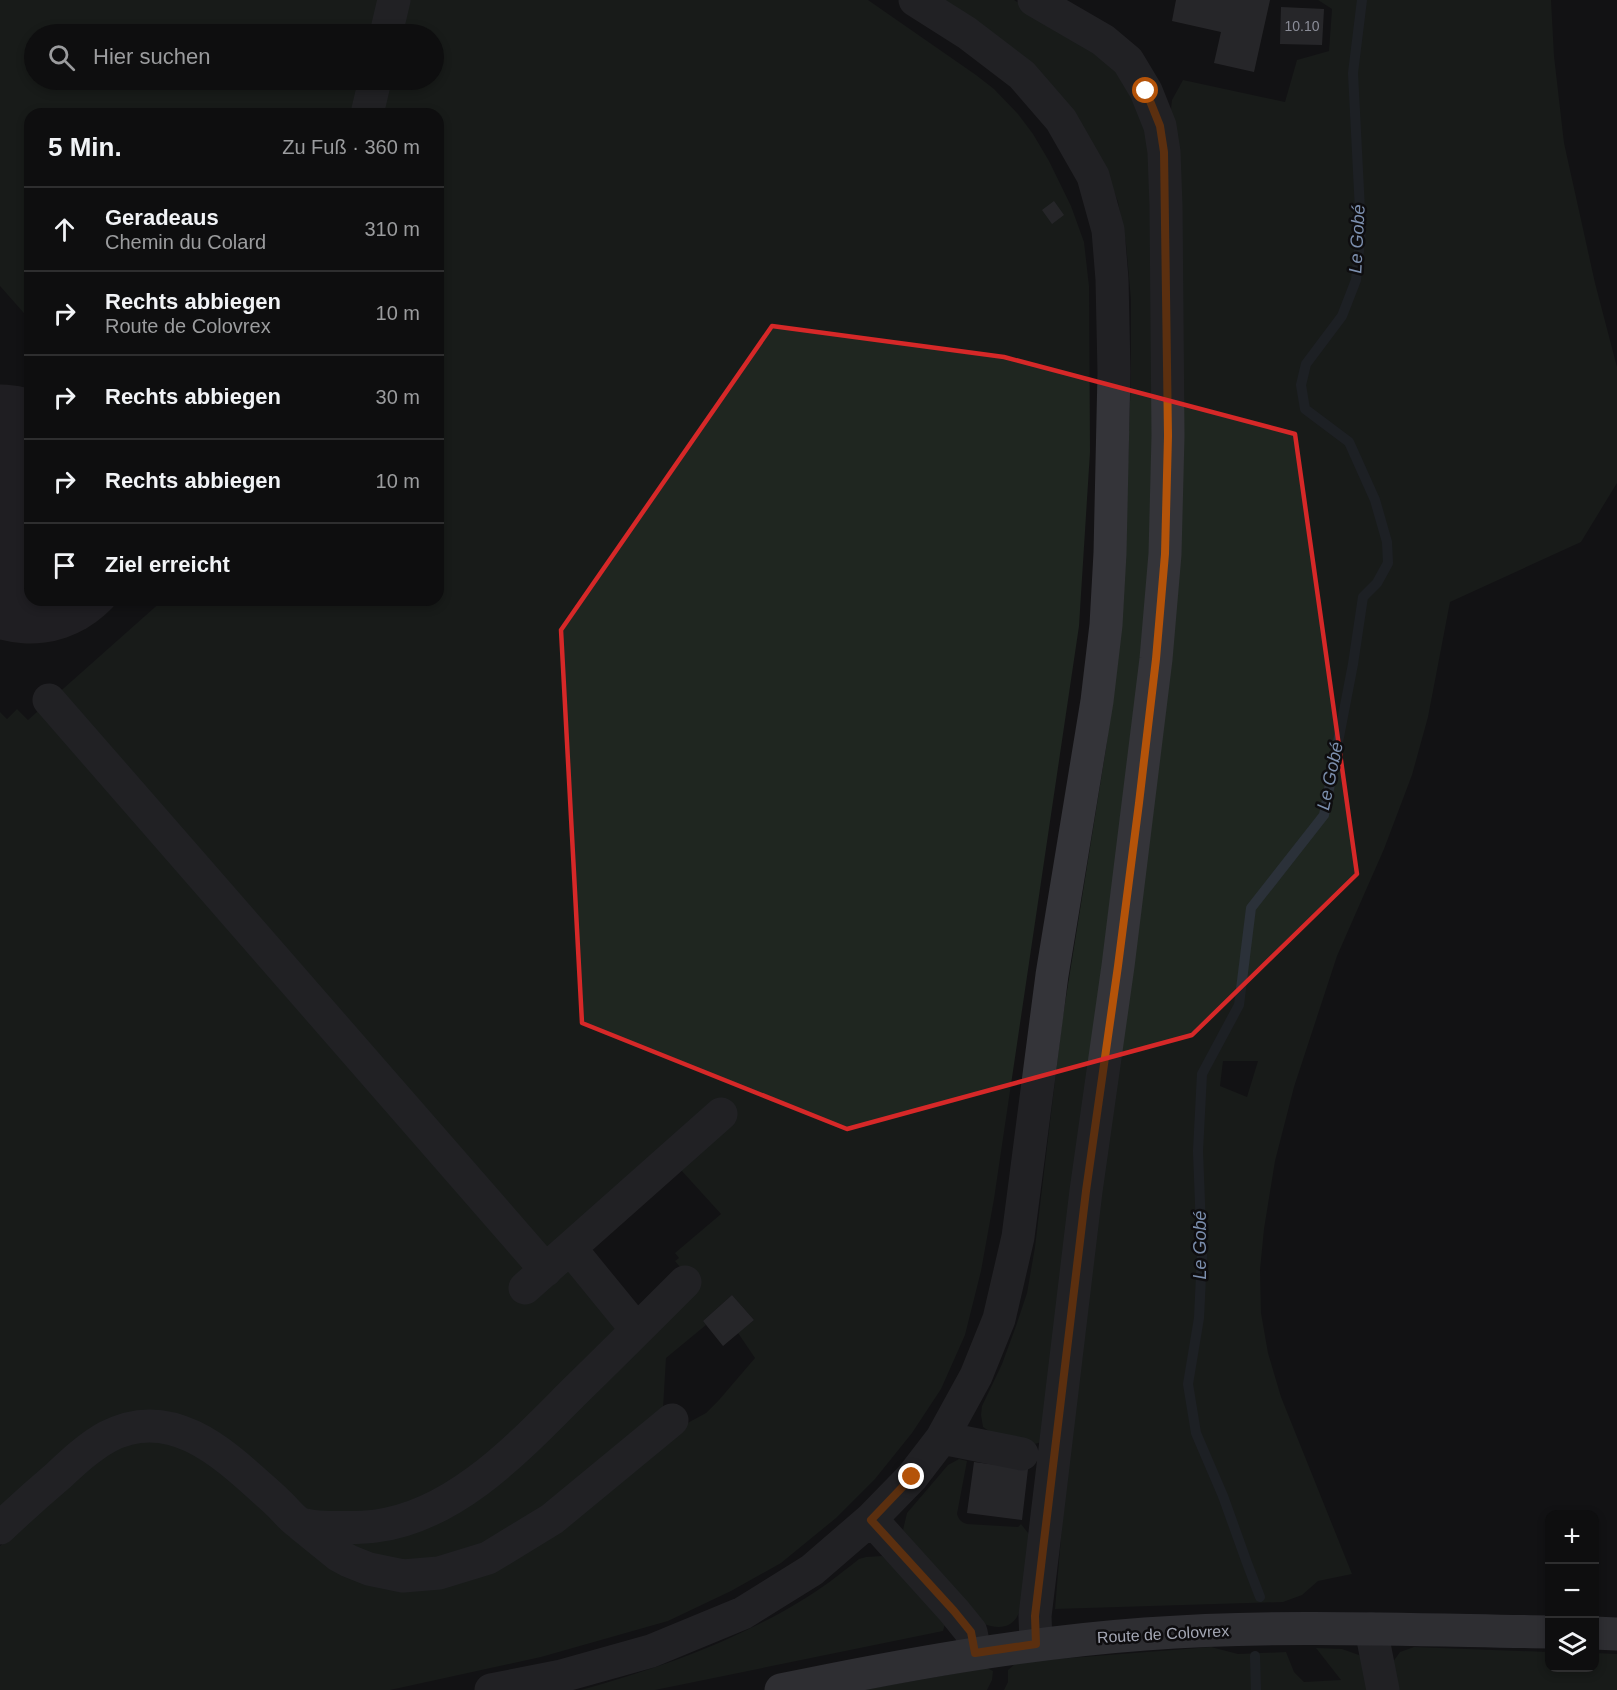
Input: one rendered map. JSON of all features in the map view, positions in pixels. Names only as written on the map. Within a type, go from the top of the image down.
[{"type":"main road","name":"Route de Colovrex","points":[[781,1690],[907,1664],[975,1653],[1036,1644],[1147,1634],[1284,1629],[1545,1632]]},
{"type":"main road","points":[[1599,1633],[1617,1634]]},
{"type":"street","points":[[388,24],[394,0]]},
{"type":"street","points":[[491,1690],[562,1676],[651,1651],[743,1613],[812,1570],[871,1520],[912,1477],[942,1438],[976,1376],[999,1319],[1018,1237],[1052,975],[1097,701],[1106,625],[1114,372],[1112,279],[1108,230],[1093,176],[1061,120],[1022,75],[967,33],[915,0]]},
{"type":"street","points":[[1034,0],[1103,40],[1128,61],[1146,91],[1160,126],[1164,163],[1168,436],[1165,554],[1156,659],[1118,966],[1083,1214],[1035,1616],[1036,1644]]},
{"type":"street","points":[[368,108],[373,90]]},
{"type":"street","points":[[49,700],[536,1279],[721,1114]]},
{"type":"street","points":[[570,1248],[637,1330]]},
{"type":"street","points":[[300,1525],[375,1526],[398,1521],[442,1503],[470,1486],[508,1458],[685,1282]]},
{"type":"street","points":[[0,1528],[86,1451],[108,1436],[127,1429],[147,1426],[166,1427],[201,1439],[223,1454],[300,1525],[349,1562],[403,1576],[439,1573],[488,1558],[552,1519],[672,1420]]},
{"type":"street","points":[[942,1438],[1022,1454]]},
{"type":"street","points":[[871,1520],[971,1632],[975,1653]]},
{"type":"street","points":[[1371,1629],[1383,1690]]},
{"type":"highlighted area","points":[[772,326],[1004,357],[1295,434],[1357,874],[1192,1035],[847,1129],[582,1023],[561,630]]},
{"type":"shaded area","points":[[0,0],[382,0],[376,24],[24,24],[24,90],[362,90],[357,108],[24,108],[24,313],[0,286]]},
{"type":"shaded area","points":[[407,0],[868,0],[994,89],[1033,134],[1071,206],[1084,242],[1089,286],[1090,452],[1079,626],[994,1199],[981,1271],[965,1335],[941,1389],[912,1433],[875,1479],[836,1518],[781,1563],[731,1591],[668,1621],[541,1657],[390,1690],[0,1690],[0,1546],[117,1446],[133,1439],[154,1436],[177,1440],[197,1448],[216,1460],[269,1509],[336,1565],[383,1584],[413,1587],[466,1576],[517,1553],[549,1533],[682,1426],[706,1413],[755,1358],[738,1333],[754,1320],[732,1295],[703,1321],[706,1325],[666,1358],[663,1409],[596,1471],[548,1509],[497,1540],[469,1553],[441,1562],[412,1567],[402,1566],[367,1559],[347,1548],[345,1542],[351,1539],[369,1539],[426,1522],[504,1475],[699,1290],[675,1261],[679,1258],[675,1253],[721,1214],[681,1170],[736,1121],[716,1099],[513,1279],[531,1301],[573,1264],[619,1323],[617,1337],[505,1447],[453,1486],[411,1508],[369,1518],[319,1516],[288,1499],[222,1440],[198,1426],[158,1416],[139,1418],[107,1427],[94,1435],[0,1518],[0,712],[7,719],[17,709],[28,720],[156,606],[444,606],[444,108],[381,108],[386,90],[444,90],[444,24],[401,24]]},
{"type":"shaded area","points":[[940,0],[1014,0],[1107,57],[1148,119],[1158,554],[1045,1441],[1028,1446],[1029,1439],[992,1433],[983,1427],[981,1415],[982,1406],[1002,1364],[1027,1293],[1035,1247],[1062,1022],[1106,748],[1124,581],[1131,300],[1126,244],[1118,202],[1104,167]]},
{"type":"shaded area","points":[[1318,0],[1551,0],[1554,56],[1564,143],[1595,283],[1617,367],[1617,483],[1581,542],[1450,602],[1428,717],[1412,775],[1384,849],[1337,956],[1294,1087],[1275,1161],[1260,1270],[1261,1313],[1268,1353],[1281,1397],[1352,1574],[1318,1581],[1302,1595],[1283,1602],[1055,1609],[1069,1441],[1143,844],[1172,100],[1183,80],[1285,102],[1297,60],[1329,51],[1332,9]],"holes":[[[1223,1061],[1258,1061],[1247,1097],[1220,1086]]]},
{"type":"shaded area","points":[[959,1459],[967,1461],[957,1514],[960,1520],[967,1524],[1018,1527],[1021,1524],[1032,1538],[1020,1610],[1014,1621],[1005,1626],[994,1627],[982,1623],[903,1530],[907,1513],[948,1465]]},
{"type":"shaded area","points":[[882,1556],[947,1617],[943,1631],[655,1690],[581,1690],[693,1654],[747,1630],[807,1597],[859,1559]]},
{"type":"shaded area","points":[[1211,1647],[1238,1654],[1286,1652],[1294,1672],[1304,1682],[1341,1680],[1316,1648],[1342,1649],[1390,1666],[1400,1652],[1414,1647],[1545,1652],[1545,1672],[1599,1672],[1599,1653],[1617,1654],[1617,1690],[1004,1690],[1008,1682],[1008,1670],[1015,1664]]},
{"type":"shaded area","points":[[987,1668],[993,1671],[987,1690],[862,1690]]},
{"type":"building","points":[[1176,0],[1270,0],[1254,72],[1214,63],[1221,32],[1172,21]]},
{"type":"building","points":[[1281,7],[1324,9],[1322,45],[1280,44]]},
{"type":"building","points":[[1054,201],[1064,215],[1052,224],[1042,210]]},
{"type":"building","points":[[732,1295],[754,1320],[723,1346],[703,1321]]},
{"type":"building","points":[[974,1462],[1028,1469],[1022,1520],[967,1513]]},
{"type":"waterway","name":"Le Gobé","points":[[1260,1597],[1223,1496],[1196,1433],[1188,1384],[1199,1318],[1202,1255],[1198,1151],[1202,1074],[1239,1005],[1251,908],[1324,815],[1353,664],[1363,597],[1377,583],[1388,563],[1387,542],[1375,500],[1349,442],[1305,409],[1301,385],[1306,364],[1342,316],[1356,280],[1361,230],[1353,73],[1362,0]]},
{"type":"waterway","name":"Le Gobé","points":[[1255,1656],[1256,1690]]},
{"type":"taxiway","points":[[0,520],[11,510]]},
{"type":"runway","points":[[0,497],[24,524]]},
{"type":"route","points":[[912,1477],[871,1520],[971,1632],[975,1653],[1036,1644],[1035,1616],[1086,1191],[1139,803],[1156,659],[1165,554],[1168,436],[1164,152],[1160,126],[1146,91]]}]
